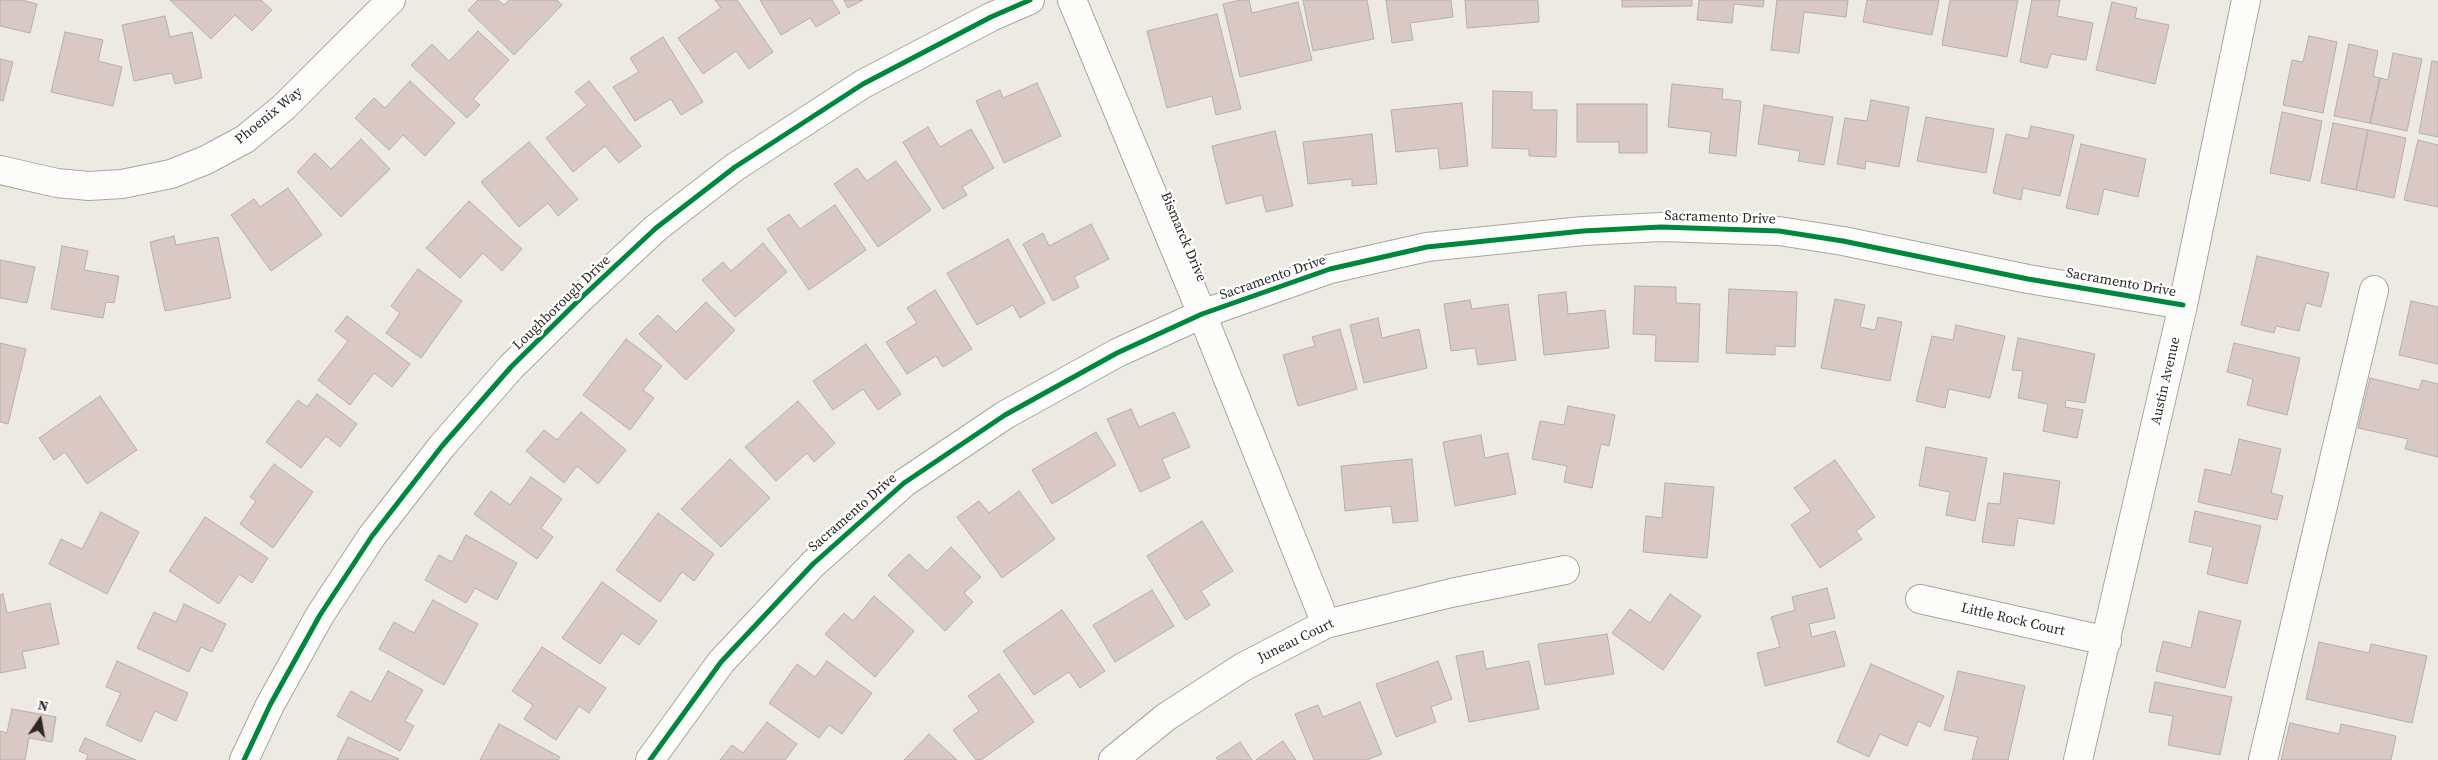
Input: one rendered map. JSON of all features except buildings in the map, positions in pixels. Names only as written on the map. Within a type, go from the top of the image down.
[{"type":"street","name":"Phoenix Way","points":[[0,170],[57,183],[90,186],[122,184],[171,174],[206,160],[245,139],[284,107],[392,0]]},
{"type":"street","name":"Loughborough Drive","points":[[244,760],[270,705],[320,616],[372,536],[442,446],[511,367],[575,304],[656,228],[735,167],[863,84],[991,17],[1030,0]]},
{"type":"street","name":"Bismarck Drive","points":[[1072,0],[1202,314],[1326,624]]},
{"type":"street","name":"Austin Avenue","points":[[2078,760],[2183,305],[2246,0]]},
{"type":"street","name":"Sacramento Drive","points":[[650,760],[721,662],[813,564],[904,483],[1004,415],[1117,353],[1202,314],[1330,269],[1427,247],[1583,231],[1661,227],[1779,231],[1843,241],[2028,279],[2183,305]]},
{"type":"street","points":[[2263,760],[2374,290]]},
{"type":"street","name":"Juneau Court","points":[[1113,760],[1166,717],[1243,667],[1326,624],[1452,593],[1565,570]]},
{"type":"street","name":"Little Rock Court","points":[[1920,599],[2107,641]]},
{"type":"cycle path","points":[[244,760],[270,705],[320,615],[372,536],[442,446],[511,367],[582,297],[656,228],[735,167],[863,84],[991,17],[1030,0]]},
{"type":"cycle path","points":[[650,760],[721,662],[813,564],[904,483],[1005,415],[1117,353],[1202,314],[1330,269],[1427,247],[1583,231],[1661,227],[1779,231],[1843,241],[2028,279],[2183,305]]}]
